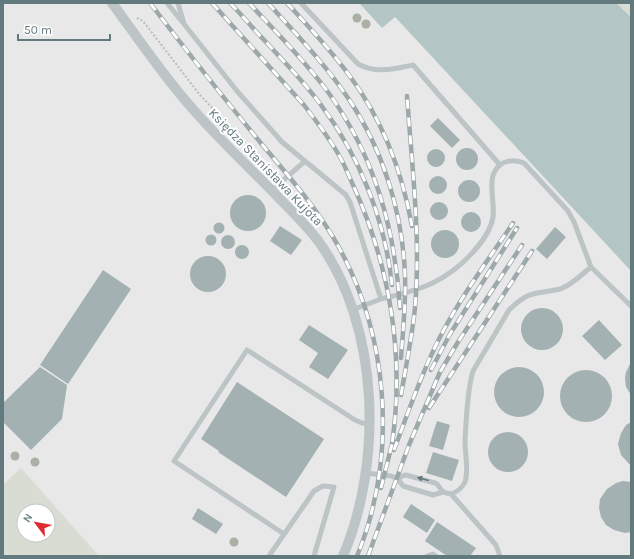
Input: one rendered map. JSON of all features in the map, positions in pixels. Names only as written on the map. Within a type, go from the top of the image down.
[{"type":"street","name":"Księdza Stanisława Kujota","points":[[112,3],[190,106],[302,222],[320,244],[340,279],[352,310],[365,363],[369,394],[370,424],[366,473],[357,516],[344,556]]},
{"type":"lane","points":[[167,3],[237,91],[282,142],[304,162],[346,195],[350,202],[381,299]]},
{"type":"lane","points":[[178,3],[184,24]]},
{"type":"lane","points":[[301,3],[358,64],[364,68],[384,71],[413,66],[500,165]]},
{"type":"lane","points":[[352,310],[381,299],[416,290],[435,283],[464,262],[488,234],[494,214],[492,181],[494,172],[500,165],[508,161],[524,163],[568,211],[574,222],[591,267],[631,306]]},
{"type":"lane","points":[[272,190],[304,162]]},
{"type":"lane","points":[[451,494],[458,491],[464,484],[466,476],[465,441],[471,376],[509,310],[526,295],[560,288],[572,283],[591,267]]},
{"type":"lane","points":[[284,534],[174,461],[247,350],[355,420],[370,424]]},
{"type":"lane","points":[[366,473],[386,475],[398,479],[403,486],[433,495],[443,492],[451,494],[496,545],[500,556]]},
{"type":"lane","points":[[398,479],[406,475],[435,482],[443,492]]},
{"type":"lane","points":[[269,556],[314,491],[323,486],[334,487],[314,556]]},
{"type":"lane","points":[[427,556],[432,554],[436,556]]},
{"type":"path","points":[[133,16],[143,21],[202,98],[250,148],[254,160]]},
{"type":"shaded area","points":[[3,3],[359,3],[382,28],[394,16],[631,271],[631,556],[3,556]]},
{"type":"shaded area","points":[[359,3],[616,3],[631,17],[631,271],[395,17],[382,28]]},
{"type":"shaded area","points":[[616,3],[631,3],[631,17]]},
{"type":"shaded area","points":[[21,468],[52,503],[16,503],[16,543],[56,543],[56,507],[99,556],[3,556],[3,485]]},
{"type":"building","points":[[438,118],[460,140],[452,148],[430,126]]},
{"type":"building","points":[[467,148],[475,151],[478,159],[475,167],[467,170],[459,167],[456,159],[459,151]]},
{"type":"building","points":[[436,149],[442,152],[445,158],[442,164],[436,167],[430,164],[427,158],[430,152]]},
{"type":"building","points":[[438,176],[444,179],[447,185],[444,191],[438,194],[432,191],[429,185],[432,179]]},
{"type":"building","points":[[469,180],[477,183],[480,191],[477,199],[469,202],[461,199],[458,191],[461,183]]},
{"type":"building","points":[[252,195],[261,200],[265,206],[265,220],[261,226],[252,231],[244,231],[235,226],[231,220],[230,209],[235,200],[241,196]]},
{"type":"building","points":[[439,202],[445,205],[448,211],[445,217],[439,220],[433,217],[430,211],[433,205]]},
{"type":"building","points":[[467,212],[475,212],[481,218],[481,226],[475,232],[467,232],[461,226],[461,218]]},
{"type":"building","points":[[219,222],[223,224],[225,228],[223,232],[219,234],[215,232],[213,228],[215,224]]},
{"type":"building","points":[[280,226],[302,240],[291,255],[270,241]]},
{"type":"building","points":[[555,227],[566,237],[547,259],[536,249]]},
{"type":"building","points":[[445,230],[455,234],[459,244],[455,254],[445,258],[435,254],[431,244],[435,234]]},
{"type":"building","points":[[211,234],[215,236],[217,240],[215,244],[211,246],[207,244],[205,240],[207,236]]},
{"type":"building","points":[[228,235],[233,237],[235,242],[233,247],[228,249],[223,247],[221,242],[223,237]]},
{"type":"building","points":[[242,245],[247,247],[249,252],[247,257],[242,259],[237,257],[235,252],[237,247]]},
{"type":"building","points":[[212,256],[221,261],[225,267],[225,281],[221,287],[212,292],[204,292],[195,287],[191,281],[190,270],[195,261],[201,257]]},
{"type":"building","points":[[103,270],[131,289],[68,384],[40,365]]},
{"type":"building","points":[[538,308],[546,308],[554,311],[560,317],[563,329],[560,341],[554,347],[546,350],[538,350],[530,347],[524,341],[521,333],[521,325],[524,317],[530,311]]},
{"type":"building","points":[[599,320],[622,345],[605,360],[582,336]]},
{"type":"building","points":[[309,325],[348,350],[328,379],[309,367],[318,353],[299,340]]},
{"type":"building","points":[[631,362],[631,395],[626,387],[625,378]]},
{"type":"building","points":[[40,367],[67,385],[62,419],[31,450],[3,422],[3,403]]},
{"type":"building","points":[[514,367],[524,367],[537,374],[544,387],[544,397],[537,410],[524,417],[514,417],[505,413],[498,406],[494,397],[494,387],[498,378],[505,371]]},
{"type":"building","points":[[586,370],[596,372],[604,378],[610,386],[612,396],[610,406],[604,414],[596,420],[586,422],[576,420],[568,414],[562,406],[560,396],[562,386],[568,378],[576,372]]},
{"type":"building","points":[[237,382],[324,439],[286,497],[201,439]]},
{"type":"building","points":[[437,421],[450,425],[443,450],[429,446]]},
{"type":"building","points":[[631,422],[631,466],[621,455],[618,444],[621,433],[626,425]]},
{"type":"building","points":[[508,432],[522,438],[528,452],[522,466],[508,472],[494,466],[488,452],[494,438]]},
{"type":"building","points":[[433,452],[459,460],[452,481],[426,473]]},
{"type":"building","points":[[623,481],[631,482],[631,532],[625,533],[614,530],[606,525],[601,517],[599,508],[600,499],[607,489],[616,483]]},
{"type":"building","points":[[411,504],[435,520],[427,533],[403,517]]},
{"type":"building","points":[[198,508],[223,524],[216,534],[192,519]]},
{"type":"building","points":[[437,522],[476,548],[470,556],[447,556],[425,541]]},
{"type":"railway","points":[[150,3],[218,90],[307,199],[333,237],[352,274],[366,312],[376,352],[382,394],[383,435],[379,476],[370,517],[357,556]]},
{"type":"railway","points":[[212,3],[304,105],[318,124],[342,160],[366,216],[377,247],[385,279],[395,345],[397,378],[396,411],[392,444]]},
{"type":"railway","points":[[230,3],[308,89],[321,105],[348,146],[359,168],[377,213],[389,261],[392,285]]},
{"type":"railway","points":[[249,3],[290,46],[319,80],[344,117],[358,142],[380,195],[387,222],[393,250],[400,308]]},
{"type":"railway","points":[[268,3],[310,49],[339,85],[360,118],[381,160],[395,206],[403,253],[405,296],[401,358]]},
{"type":"railway","points":[[287,3],[342,65],[371,109],[389,146],[403,185],[412,226]]},
{"type":"railway","points":[[401,395],[414,319],[417,281],[415,202],[407,96]]},
{"type":"railway","points":[[394,450],[432,352],[465,294],[513,223]]},
{"type":"railway","points":[[431,370],[450,334],[517,228]]},
{"type":"railway","points":[[368,556],[409,445],[440,372],[522,245]]},
{"type":"railway","points":[[429,408],[532,251]]},
{"type":"railway","points":[[381,488],[393,440]]}]
